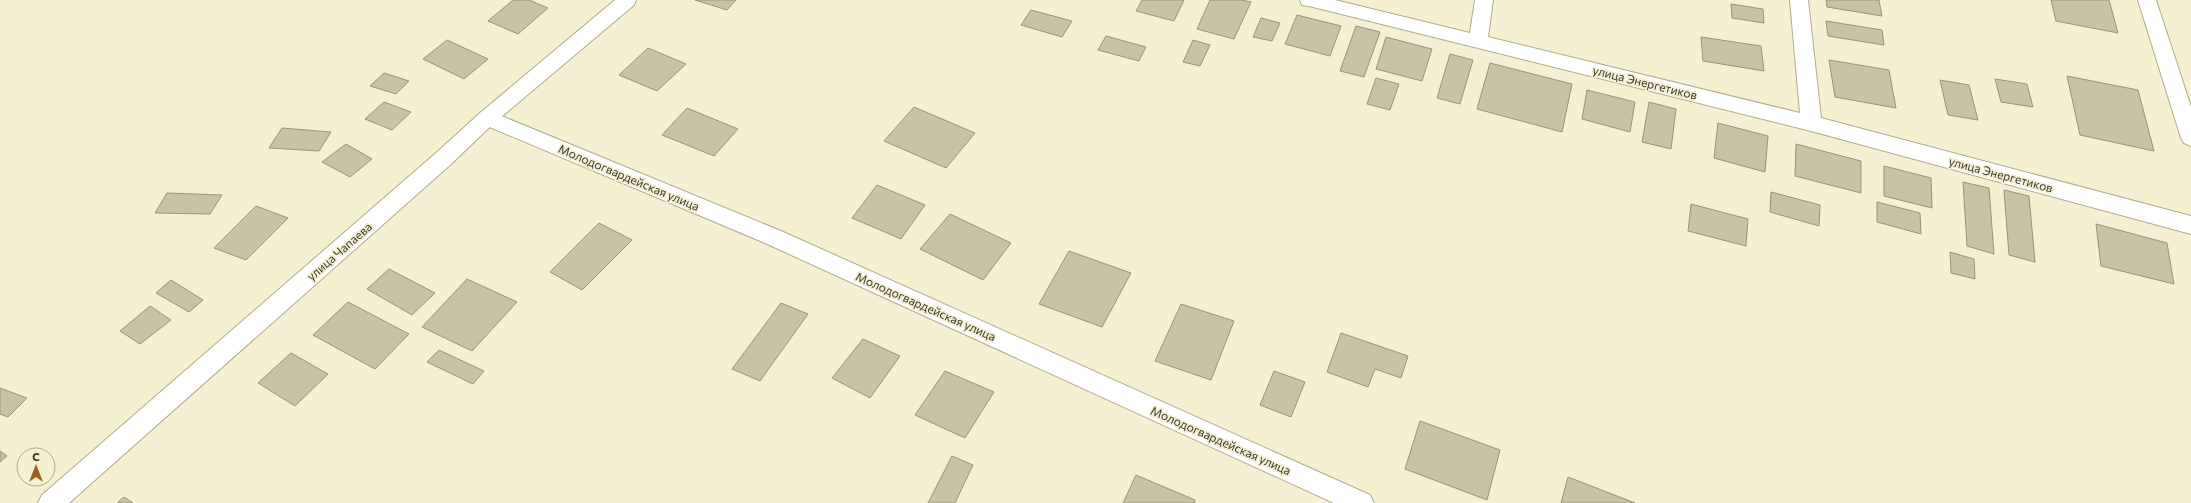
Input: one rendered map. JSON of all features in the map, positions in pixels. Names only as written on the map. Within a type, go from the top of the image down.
[{"type":"street","name":"улица Чапаева","points":[[52,503],[443,159],[487,118],[627,0]]},
{"type":"street","name":"улица Энергетиков","points":[[1309,0],[1811,123],[2191,225]]},
{"type":"street","points":[[1478,41],[1484,0]]},
{"type":"street","points":[[1799,0],[1811,123]]},
{"type":"street","points":[[2147,0],[2191,138]]},
{"type":"street","name":"Молодогвардейская улица","points":[[487,118],[773,237],[1361,503]]},
{"type":"building","points":[[513,0],[529,0],[548,8],[518,34],[488,21]]},
{"type":"building","points":[[695,0],[736,0],[727,10]]},
{"type":"building","points":[[1142,0],[1184,0],[1174,21],[1136,11]]},
{"type":"building","points":[[1210,0],[1242,0],[1251,2],[1234,39],[1197,29]]},
{"type":"building","points":[[1826,0],[1879,0],[1882,16],[1827,7]]},
{"type":"building","points":[[2051,0],[2109,0],[2118,33],[2056,21]]},
{"type":"building","points":[[1731,4],[1763,9],[1764,23],[1732,18]]},
{"type":"building","points":[[1031,10],[1072,21],[1062,37],[1021,25]]},
{"type":"building","points":[[1297,15],[1341,26],[1330,56],[1285,44]]},
{"type":"building","points":[[1261,18],[1280,23],[1272,41],[1253,37]]},
{"type":"building","points":[[1826,21],[1882,30],[1884,45],[1828,36]]},
{"type":"building","points":[[1356,26],[1380,32],[1364,77],[1340,71]]},
{"type":"building","points":[[1106,36],[1146,47],[1139,61],[1098,50]]},
{"type":"building","points":[[1386,37],[1432,49],[1422,81],[1376,69]]},
{"type":"building","points":[[1701,37],[1761,46],[1764,71],[1703,61]]},
{"type":"building","points":[[447,40],[488,59],[464,79],[423,59]]},
{"type":"building","points":[[1193,40],[1210,45],[1200,66],[1183,62]]},
{"type":"building","points":[[648,48],[686,64],[657,91],[619,75]]},
{"type":"building","points":[[1450,54],[1473,60],[1460,104],[1437,98]]},
{"type":"building","points":[[1829,60],[1889,70],[1896,108],[1835,97]]},
{"type":"building","points":[[1490,63],[1572,84],[1562,132],[1477,109]]},
{"type":"building","points":[[384,73],[409,81],[396,94],[370,86]]},
{"type":"building","points":[[2067,76],[2138,90],[2154,151],[2080,135]]},
{"type":"building","points":[[1376,78],[1399,84],[1390,110],[1367,104]]},
{"type":"building","points":[[1995,79],[2027,84],[2033,107],[2001,102]]},
{"type":"building","points":[[1940,80],[1969,85],[1978,120],[1948,115]]},
{"type":"building","points":[[1587,90],[1635,102],[1630,132],[1582,119]]},
{"type":"building","points":[[384,102],[411,112],[392,130],[365,119]]},
{"type":"building","points":[[1649,102],[1676,109],[1671,149],[1642,142]]},
{"type":"building","points":[[914,107],[975,133],[946,168],[884,141]]},
{"type":"building","points":[[687,108],[738,129],[714,156],[662,135]]},
{"type":"building","points":[[1718,123],[1768,136],[1765,172],[1714,158]]},
{"type":"building","points":[[282,128],[331,132],[319,151],[269,148]]},
{"type":"building","points":[[346,144],[372,159],[350,177],[322,162]]},
{"type":"building","points":[[1796,144],[1861,161],[1861,193],[1795,176]]},
{"type":"building","points":[[1884,166],[1931,178],[1932,208],[1884,196]]},
{"type":"building","points":[[1963,182],[1989,188],[1994,254],[1967,246]]},
{"type":"building","points":[[877,185],[925,205],[901,239],[852,218]]},
{"type":"building","points":[[2004,190],[2029,196],[2035,262],[2009,255]]},
{"type":"building","points":[[1771,192],[1820,205],[1819,226],[1770,212]]},
{"type":"building","points":[[167,193],[222,195],[210,214],[155,213]]},
{"type":"building","points":[[1877,202],[1920,213],[1921,234],[1877,222]]},
{"type":"building","points":[[1691,204],[1748,219],[1746,246],[1688,231]]},
{"type":"building","points":[[256,206],[288,218],[246,260],[214,248]]},
{"type":"building","points":[[950,214],[1011,243],[983,280],[920,249]]},
{"type":"building","points":[[599,223],[632,240],[582,290],[550,272]]},
{"type":"building","points":[[2096,224],[2167,243],[2174,284],[2101,266]]},
{"type":"building","points":[[1069,251],[1131,273],[1102,327],[1039,304]]},
{"type":"building","points":[[1950,252],[1974,259],[1975,279],[1951,273]]},
{"type":"building","points":[[389,269],[435,293],[412,315],[367,289]]},
{"type":"building","points":[[467,279],[517,302],[472,351],[422,327]]},
{"type":"building","points":[[171,280],[203,300],[189,312],[156,293]]},
{"type":"building","points":[[348,302],[409,334],[375,369],[313,335]]},
{"type":"building","points":[[781,303],[808,314],[760,381],[732,369]]},
{"type":"building","points":[[1181,304],[1234,321],[1211,380],[1155,361]]},
{"type":"building","points":[[150,306],[171,320],[140,344],[120,331]]},
{"type":"building","points":[[1341,333],[1408,356],[1401,378],[1375,369],[1368,387],[1327,372]]},
{"type":"building","points":[[863,339],[900,356],[870,398],[832,378]]},
{"type":"building","points":[[439,350],[484,371],[473,384],[427,362]]},
{"type":"building","points":[[291,353],[328,374],[295,406],[258,383]]},
{"type":"building","points":[[945,371],[994,392],[965,438],[915,415]]},
{"type":"building","points":[[1274,371],[1305,382],[1291,417],[1260,405]]},
{"type":"building","points":[[0,388],[27,398],[8,417],[0,414]]},
{"type":"building","points":[[1420,421],[1500,450],[1487,500],[1405,469]]},
{"type":"building","points":[[0,451],[7,456],[0,462]]},
{"type":"building","points":[[952,456],[973,465],[955,503],[928,503]]},
{"type":"building","points":[[1136,475],[1195,500],[1194,503],[1123,503]]},
{"type":"building","points":[[1568,477],[1635,503],[1561,503]]},
{"type":"building","points":[[124,497],[133,503],[117,503]]}]
